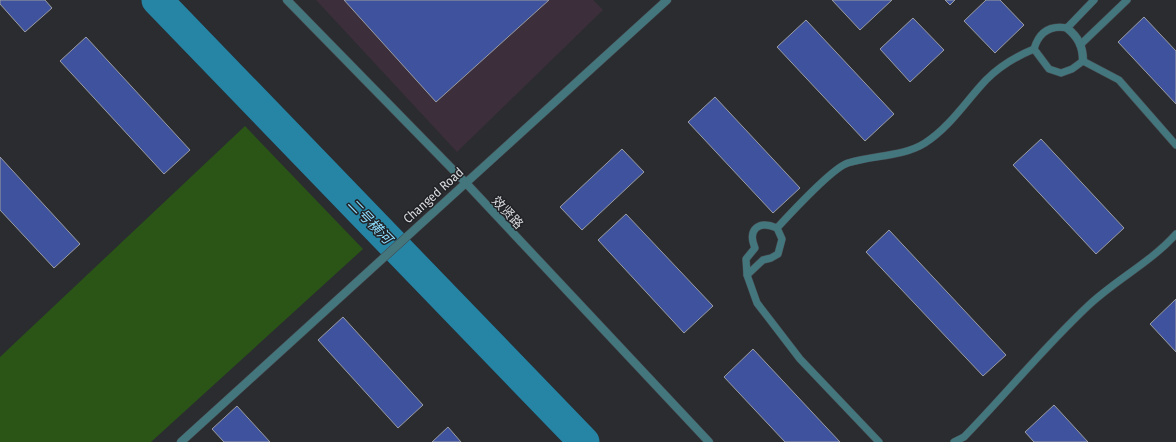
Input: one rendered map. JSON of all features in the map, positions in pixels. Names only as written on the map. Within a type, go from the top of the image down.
[{"type":"street","name":"效贤路","points":[[287,0],[464,182],[709,442]]},
{"type":"street","name":"Changed Road","points":[[181,442],[464,182],[666,0]]},
{"type":"street","points":[[1067,28],[1076,35],[1083,50],[1083,61]]},
{"type":"lane","points":[[1034,49],[1036,42],[1044,32],[1055,26],[1067,28],[1094,0]]},
{"type":"lane","points":[[1080,45],[1127,0]]},
{"type":"lane","points":[[1034,49],[1049,68],[1061,73],[1072,69],[1083,61],[1119,80],[1176,145]]},
{"type":"lane","points":[[777,228],[823,182],[847,163],[890,155],[924,143],[960,112],[987,79],[1018,56],[1034,49]]},
{"type":"lane","points":[[747,275],[762,260],[778,254],[782,239],[777,228],[767,224],[755,230],[751,239],[755,248],[746,259],[747,275],[757,303],[800,359],[879,442]]},
{"type":"lane","points":[[954,442],[964,437],[969,432],[1070,323],[1098,298],[1162,249],[1176,234]]},
{"type":"shaded area","points":[[316,0],[593,0],[603,10],[457,152]]},
{"type":"green space","points":[[245,126],[363,249],[151,442],[0,442],[0,357]]},
{"type":"building","points":[[0,0],[45,0],[52,8],[25,32],[0,4]]},
{"type":"building","points":[[344,0],[549,0],[436,102]]},
{"type":"building","points":[[832,0],[892,0],[860,30]]},
{"type":"building","points":[[945,0],[955,0],[950,5]]},
{"type":"building","points":[[986,0],[1000,0],[1024,25],[995,53],[964,21]]},
{"type":"building","points":[[1144,17],[1176,51],[1176,104],[1118,42]]},
{"type":"building","points":[[913,18],[944,50],[910,82],[880,49]]},
{"type":"building","points":[[806,20],[894,114],[865,141],[777,47]]},
{"type":"building","points":[[86,37],[190,150],[164,174],[60,61]]},
{"type":"building","points":[[715,97],[800,188],[773,213],[688,122]]},
{"type":"building","points":[[1041,139],[1124,228],[1096,254],[1013,165]]},
{"type":"building","points":[[622,149],[644,172],[582,230],[560,207]]},
{"type":"building","points":[[0,157],[80,244],[54,268],[0,210]]},
{"type":"building","points":[[626,214],[713,306],[684,333],[598,240]]},
{"type":"building","points":[[889,230],[1006,355],[983,376],[866,252]]},
{"type":"building","points":[[1176,299],[1176,352],[1150,324]]},
{"type":"building","points":[[343,317],[423,405],[398,428],[318,340]]},
{"type":"building","points":[[753,349],[840,442],[785,442],[724,377]]},
{"type":"building","points":[[1054,405],[1088,442],[1034,442],[1025,432]]},
{"type":"building","points":[[237,406],[270,442],[224,442],[212,429]]},
{"type":"building","points":[[448,427],[461,442],[432,442]]},
{"type":"waterway","name":"二号横河","points":[[157,0],[584,442]]}]
